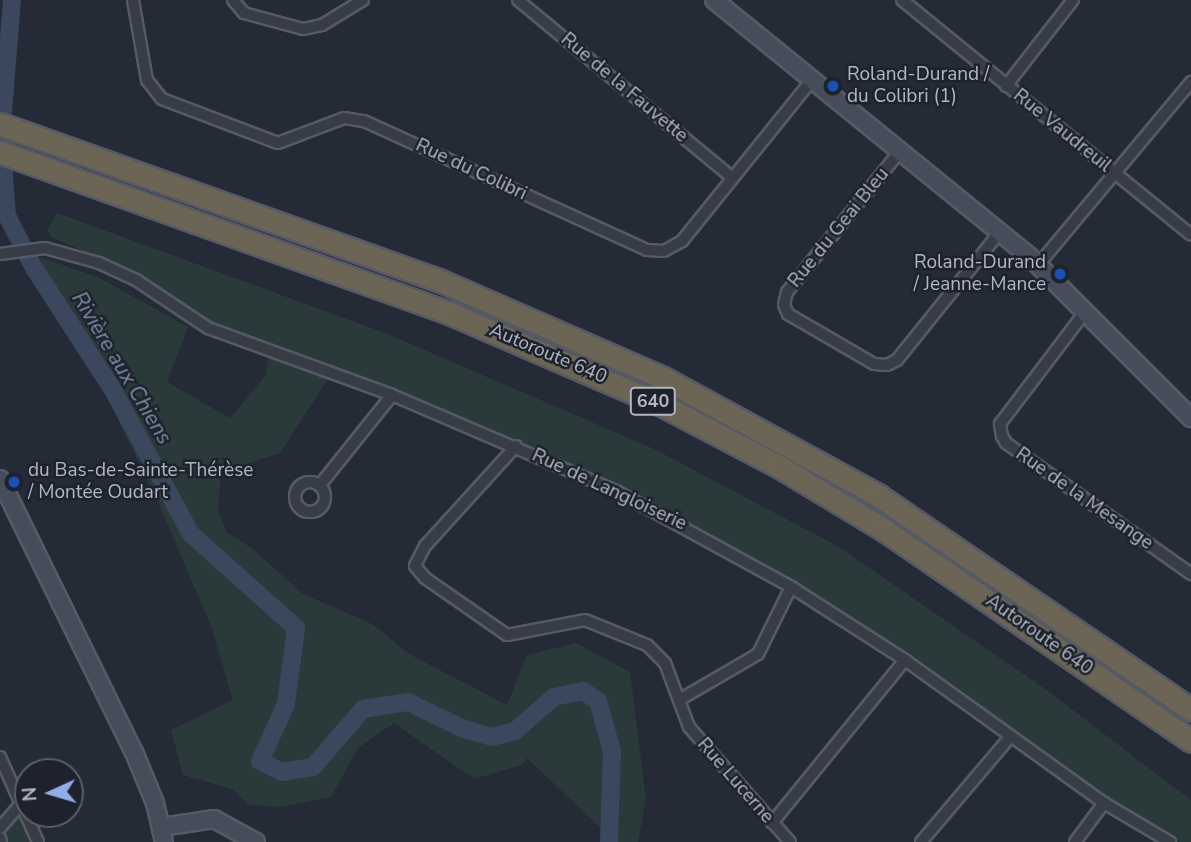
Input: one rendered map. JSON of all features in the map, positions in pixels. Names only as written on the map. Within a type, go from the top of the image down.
[{"type":"highway","name":"Autoroute 640","points":[[0,124],[459,288],[663,378],[778,438],[911,516],[1191,710]]},
{"type":"highway","name":"Autoroute 640","points":[[0,152],[454,314],[685,417],[915,550],[1191,741]]},
{"type":"street","name":"Rue du Colibri","points":[[133,0],[151,89],[162,99],[270,142],[289,140],[345,118],[363,121],[647,250],[664,251],[682,241],[812,80]]},
{"type":"street","points":[[233,0],[244,13],[303,29],[322,25],[363,0]]},
{"type":"street","name":"Rue de la Fauvette","points":[[517,0],[731,177]]},
{"type":"street","points":[[714,0],[1038,265],[1191,418]]},
{"type":"street","name":"Rue Vaudreuil","points":[[902,0],[1191,234]]},
{"type":"street","points":[[1006,86],[1073,0]]},
{"type":"street","points":[[1038,265],[1191,82]]},
{"type":"street","name":"Rue du Geai Bleu","points":[[900,151],[787,292],[784,305],[789,314],[874,364],[887,365],[897,360],[999,233]]},
{"type":"street","name":"Rue de Langloiserie","points":[[0,254],[18,255],[34,249],[58,249],[99,263],[136,280],[208,328],[392,395],[516,446],[707,537],[905,660],[1104,803],[1170,842]]},
{"type":"street","name":"Rue de la Mesange","points":[[1085,312],[1000,424],[1002,436],[1006,443],[1191,574]]},
{"type":"street","points":[[320,485],[392,395]]},
{"type":"street","name":"Rue Lucerne","points":[[516,446],[425,546],[415,566],[425,578],[507,635],[585,620],[629,634],[665,663],[689,727],[790,842]]},
{"type":"street","points":[[0,479],[125,733],[163,834],[218,820],[256,842]]},
{"type":"street","points":[[679,700],[758,654],[791,587]]},
{"type":"street","points":[[772,823],[905,660]]},
{"type":"street","points":[[921,842],[1010,737]]},
{"type":"street","points":[[0,757],[14,786]]},
{"type":"street","points":[[1075,842],[1104,803]]},
{"type":"street","points":[[0,828],[14,812]]},
{"type":"shaded area","points":[[57,213],[385,333],[654,449],[839,547],[1045,689],[1191,800],[1191,842],[1180,842],[1102,795],[911,654],[705,531],[615,483],[337,367],[200,317],[138,275],[51,237],[47,230]]},
{"type":"shaded area","points":[[39,257],[98,277],[188,327],[167,382],[230,418],[266,375],[268,349],[332,373],[280,453],[221,472],[218,510],[226,532],[253,549],[303,594],[372,624],[411,655],[507,705],[527,655],[576,643],[630,672],[646,799],[638,842],[604,842],[604,831],[527,758],[522,765],[474,779],[394,723],[358,748],[331,797],[280,807],[249,805],[232,789],[183,775],[171,730],[233,700],[211,626],[158,502]]},
{"type":"shaded area","points":[[14,822],[14,828],[24,828],[30,842],[6,842],[4,830]]},
{"type":"waterway","name":"Rivière aux Chiens","points":[[12,0],[1,136],[7,216],[34,268],[113,390],[191,534],[296,628],[286,704],[260,761],[282,772],[313,767],[363,709],[408,702],[461,728],[492,737],[515,731],[554,697],[583,691],[598,701],[612,751],[609,842]]},
{"type":"place","name":"Roland-Durand / du Colibri (1)","points":[[833,86]]},
{"type":"place","name":"Roland-Durand / Jeanne-Mance","points":[[1060,274]]},
{"type":"place","name":"du Bas-de-Sainte-Thérèse / Montée Oudart","points":[[14,482]]}]
